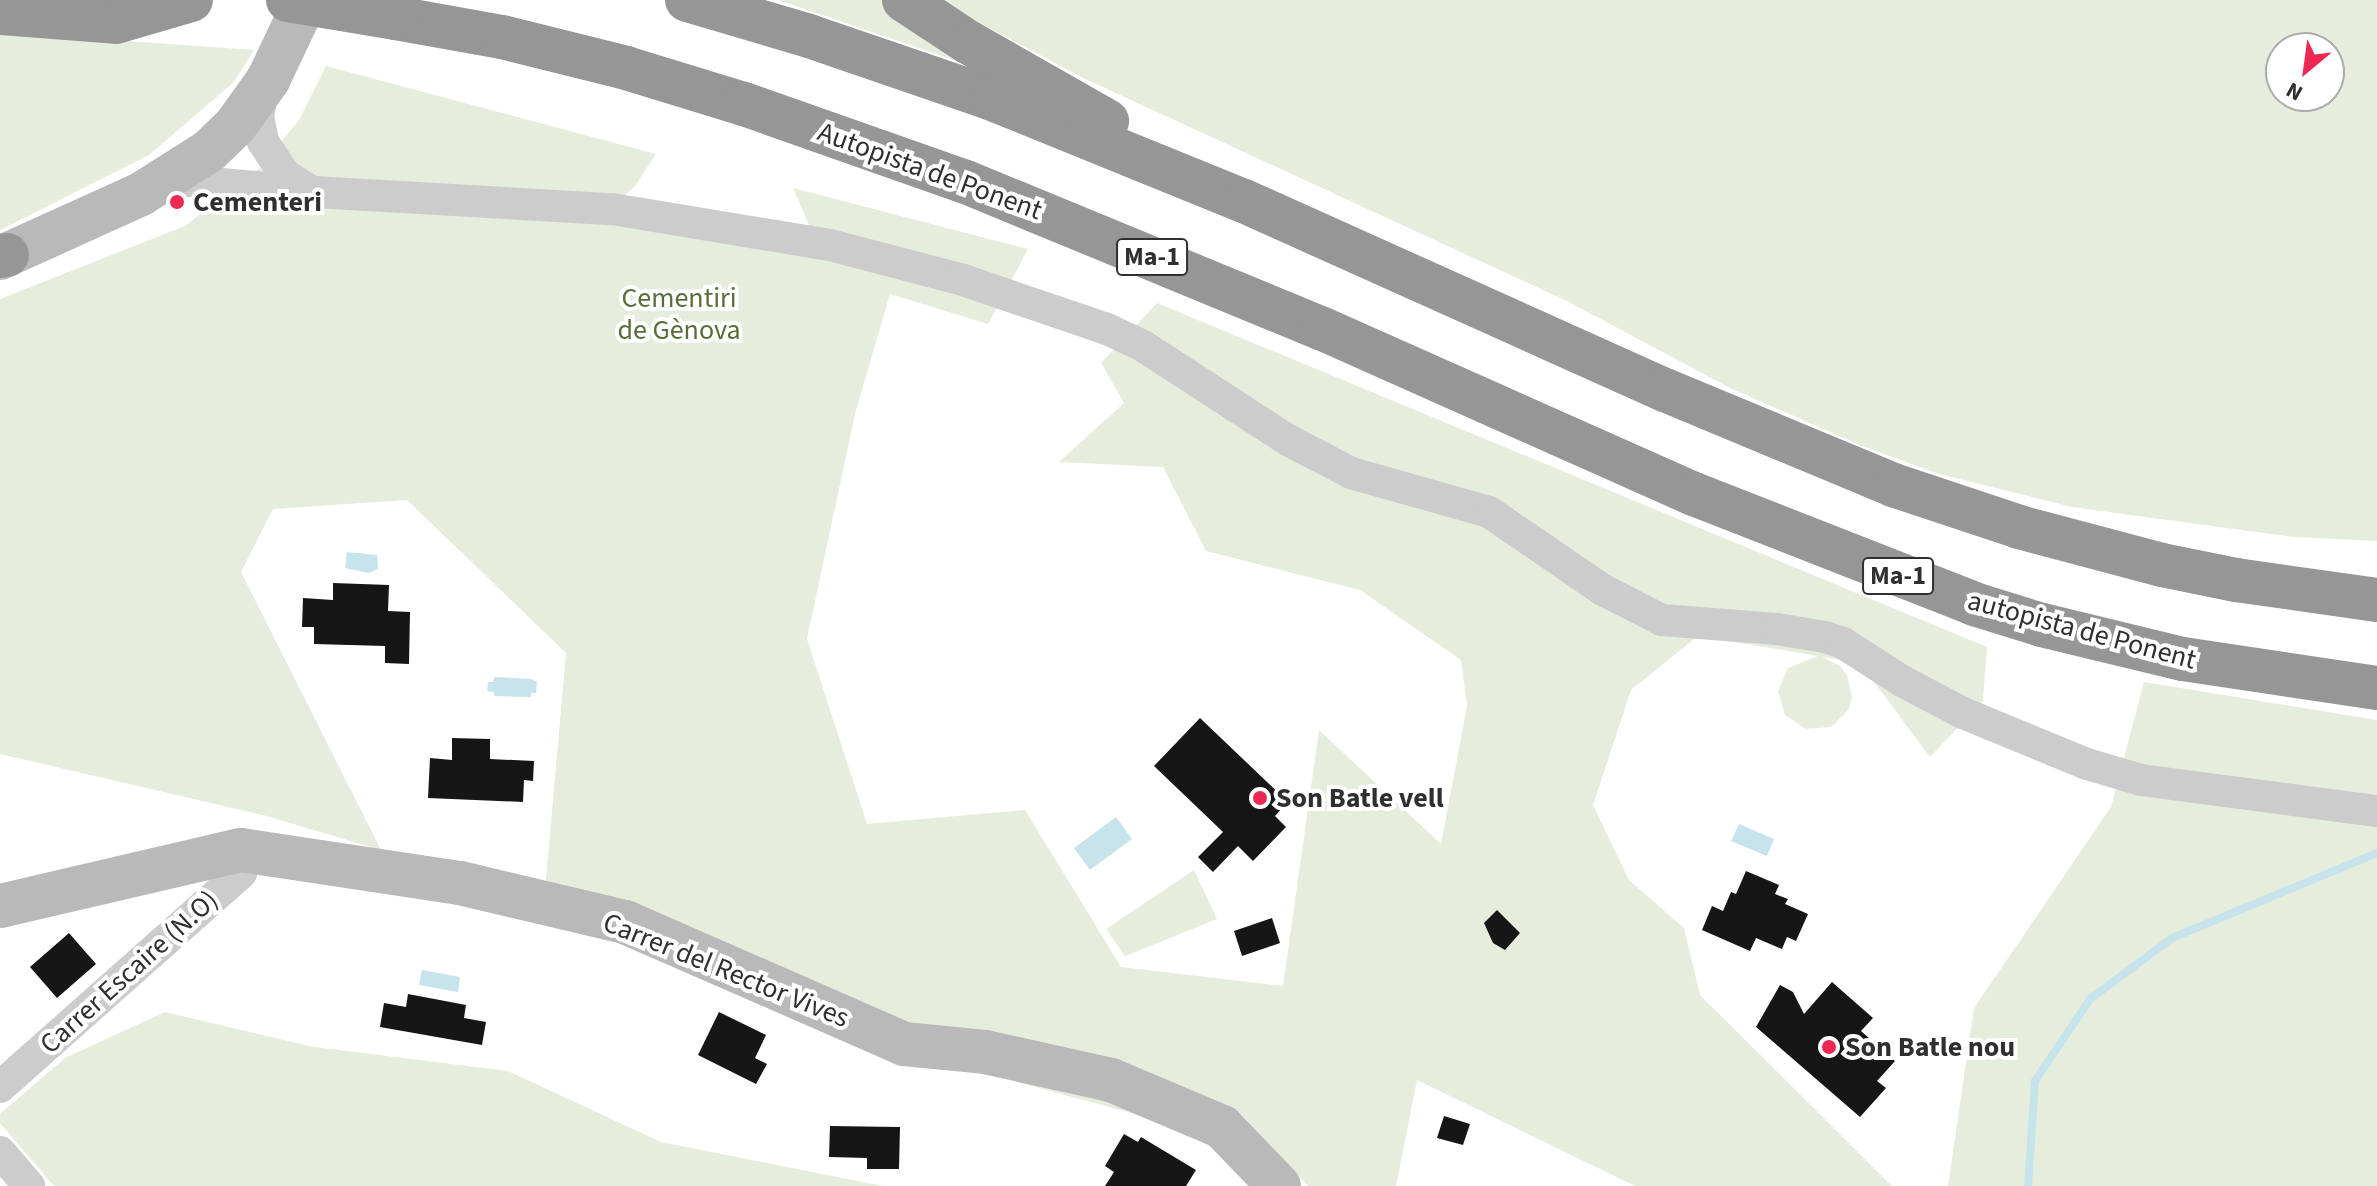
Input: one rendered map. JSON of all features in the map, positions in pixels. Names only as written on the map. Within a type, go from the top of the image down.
[{"type":"highway","points":[[0,13],[116,22],[191,0]]},
{"type":"highway","name":"Autopista de Ponent","points":[[288,0],[502,37],[626,68],[856,142],[1076,225],[1444,384]]},
{"type":"highway","points":[[687,0],[809,36],[962,88],[1244,201],[1826,459],[2019,527],[2221,577],[2377,600]]},
{"type":"highway","points":[[904,0],[968,42],[1244,201]]},
{"type":"highway","name":"autopista de Ponent","points":[[1444,384],[1694,494],[1974,604],[2042,625],[2183,659],[2377,688]]},
{"type":"street","points":[[2,256],[111,209],[167,179],[225,137],[263,89],[280,60],[306,0]]},
{"type":"street","points":[[263,89],[258,116],[272,160],[297,185],[314,192]]},
{"type":"street","points":[[167,179],[314,192],[612,209],[830,245],[963,280],[1107,329],[1143,346],[1288,440],[1351,473],[1489,512],[1603,590],[1662,620],[1777,629],[1825,637],[1852,648],[1902,681],[1963,713],[2087,764],[2141,780],[2377,811]]},
{"type":"street","name":"Carrer del Rector Vives","points":[[0,906],[241,850],[460,883],[625,922],[904,1044],[985,1052],[1111,1080],[1222,1127],[1279,1186]]},
{"type":"street","name":"Carrer Escaire (N.O)","points":[[0,1087],[241,873],[241,850]]},
{"type":"street","points":[[0,1152],[29,1186]]},
{"type":"green space","points":[[778,0],[880,0],[902,18],[1004,77]]},
{"type":"green space","points":[[937,0],[2377,0],[2377,541],[2293,537],[2072,507],[1939,474],[1862,446],[1730,388],[1567,301],[1081,77]]},
{"type":"green space","points":[[0,32],[254,50],[234,82],[149,155],[0,230]]},
{"type":"green space","name":"Cementiri de Gènova","points":[[326,66],[656,154],[635,186],[602,216],[810,227],[793,188],[1028,249],[988,324],[890,294],[855,414],[807,639],[867,824],[1025,810],[1121,967],[1283,986],[1319,730],[1441,844],[1467,706],[1461,660],[1360,590],[1206,551],[1163,467],[1059,462],[1124,403],[1101,363],[1157,303],[1987,647],[1983,701],[1930,757],[1860,663],[1823,657],[1840,666],[1847,675],[1852,697],[1849,709],[1831,727],[1806,729],[1785,715],[1778,691],[1788,668],[1818,656],[1698,636],[1631,690],[1593,805],[1629,880],[1684,928],[1700,995],[1892,1186],[1635,1186],[1417,1080],[1396,1186],[1308,1186],[1276,1152],[891,1048],[543,913],[566,653],[407,500],[273,509],[241,572],[381,850],[263,815],[0,754],[0,299],[185,226],[261,167],[299,120]]},
{"type":"green space","points":[[2144,682],[2377,720],[2377,1186],[1948,1186],[1974,1008],[2111,807]]},
{"type":"green space","points":[[1194,870],[1217,919],[1125,956],[1106,929]]},
{"type":"green space","points":[[165,1012],[314,1047],[508,1071],[661,1142],[883,1186],[54,1186],[0,1123],[0,1114],[65,1058]]},
{"type":"water","points":[[347,552],[377,555],[378,569],[369,573],[345,568]]},
{"type":"water","points":[[494,677],[531,679],[537,682],[536,693],[531,693],[531,697],[494,696],[494,692],[487,691],[488,682],[493,682]]},
{"type":"water","points":[[1116,817],[1132,839],[1090,870],[1074,848]]},
{"type":"water","points":[[1739,824],[1774,839],[1767,856],[1731,841]]},
{"type":"water","points":[[422,970],[460,977],[458,992],[419,985]]},
{"type":"building","points":[[333,583],[389,585],[388,611],[410,612],[409,664],[385,663],[385,646],[314,644],[314,627],[302,627],[303,598],[333,600]]},
{"type":"building","name":"Son Batle vell","points":[[1200,718],[1288,802],[1275,816],[1286,827],[1253,861],[1238,846],[1213,872],[1198,857],[1223,832],[1154,766]]},
{"type":"building","points":[[452,738],[490,739],[490,759],[534,761],[533,781],[524,780],[523,802],[428,798],[430,758],[452,760]]},
{"type":"building","points":[[1746,871],[1779,885],[1775,894],[1788,899],[1785,904],[1808,914],[1796,941],[1787,937],[1782,949],[1756,938],[1750,951],[1702,930],[1712,906],[1723,911],[1731,892],[1736,894]]},
{"type":"building","points":[[1497,910],[1520,933],[1505,950],[1493,943],[1484,923]]},
{"type":"building","points":[[1272,918],[1280,943],[1242,956],[1234,931]]},
{"type":"building","points":[[69,933],[96,964],[57,998],[30,967]]},
{"type":"building","name":"Son Batle nou","points":[[1832,982],[1873,1018],[1861,1031],[1895,1061],[1877,1081],[1886,1088],[1860,1117],[1756,1027],[1780,985],[1793,992],[1804,1014]]},
{"type":"building","points":[[408,994],[466,1005],[464,1018],[486,1022],[482,1045],[380,1027],[384,1003],[406,1007]]},
{"type":"building","points":[[719,1012],[766,1035],[755,1058],[767,1064],[756,1084],[698,1055]]},
{"type":"building","points":[[1444,1116],[1470,1124],[1463,1145],[1437,1138]]},
{"type":"building","points":[[830,1126],[900,1127],[899,1169],[867,1169],[867,1158],[829,1157]]},
{"type":"building","points":[[1124,1134],[1138,1142],[1141,1137],[1196,1170],[1186,1186],[1105,1186],[1114,1172],[1105,1166]]},
{"type":"waterway","points":[[2028,1186],[2035,1081],[2090,999],[2172,938],[2377,853]]},
{"type":"place","name":"Cementeri","points":[[177,202]]},
{"type":"place","name":"Son Batle vell","points":[[1260,798]]},
{"type":"place","name":"Son Batle nou","points":[[1829,1047]]}]
